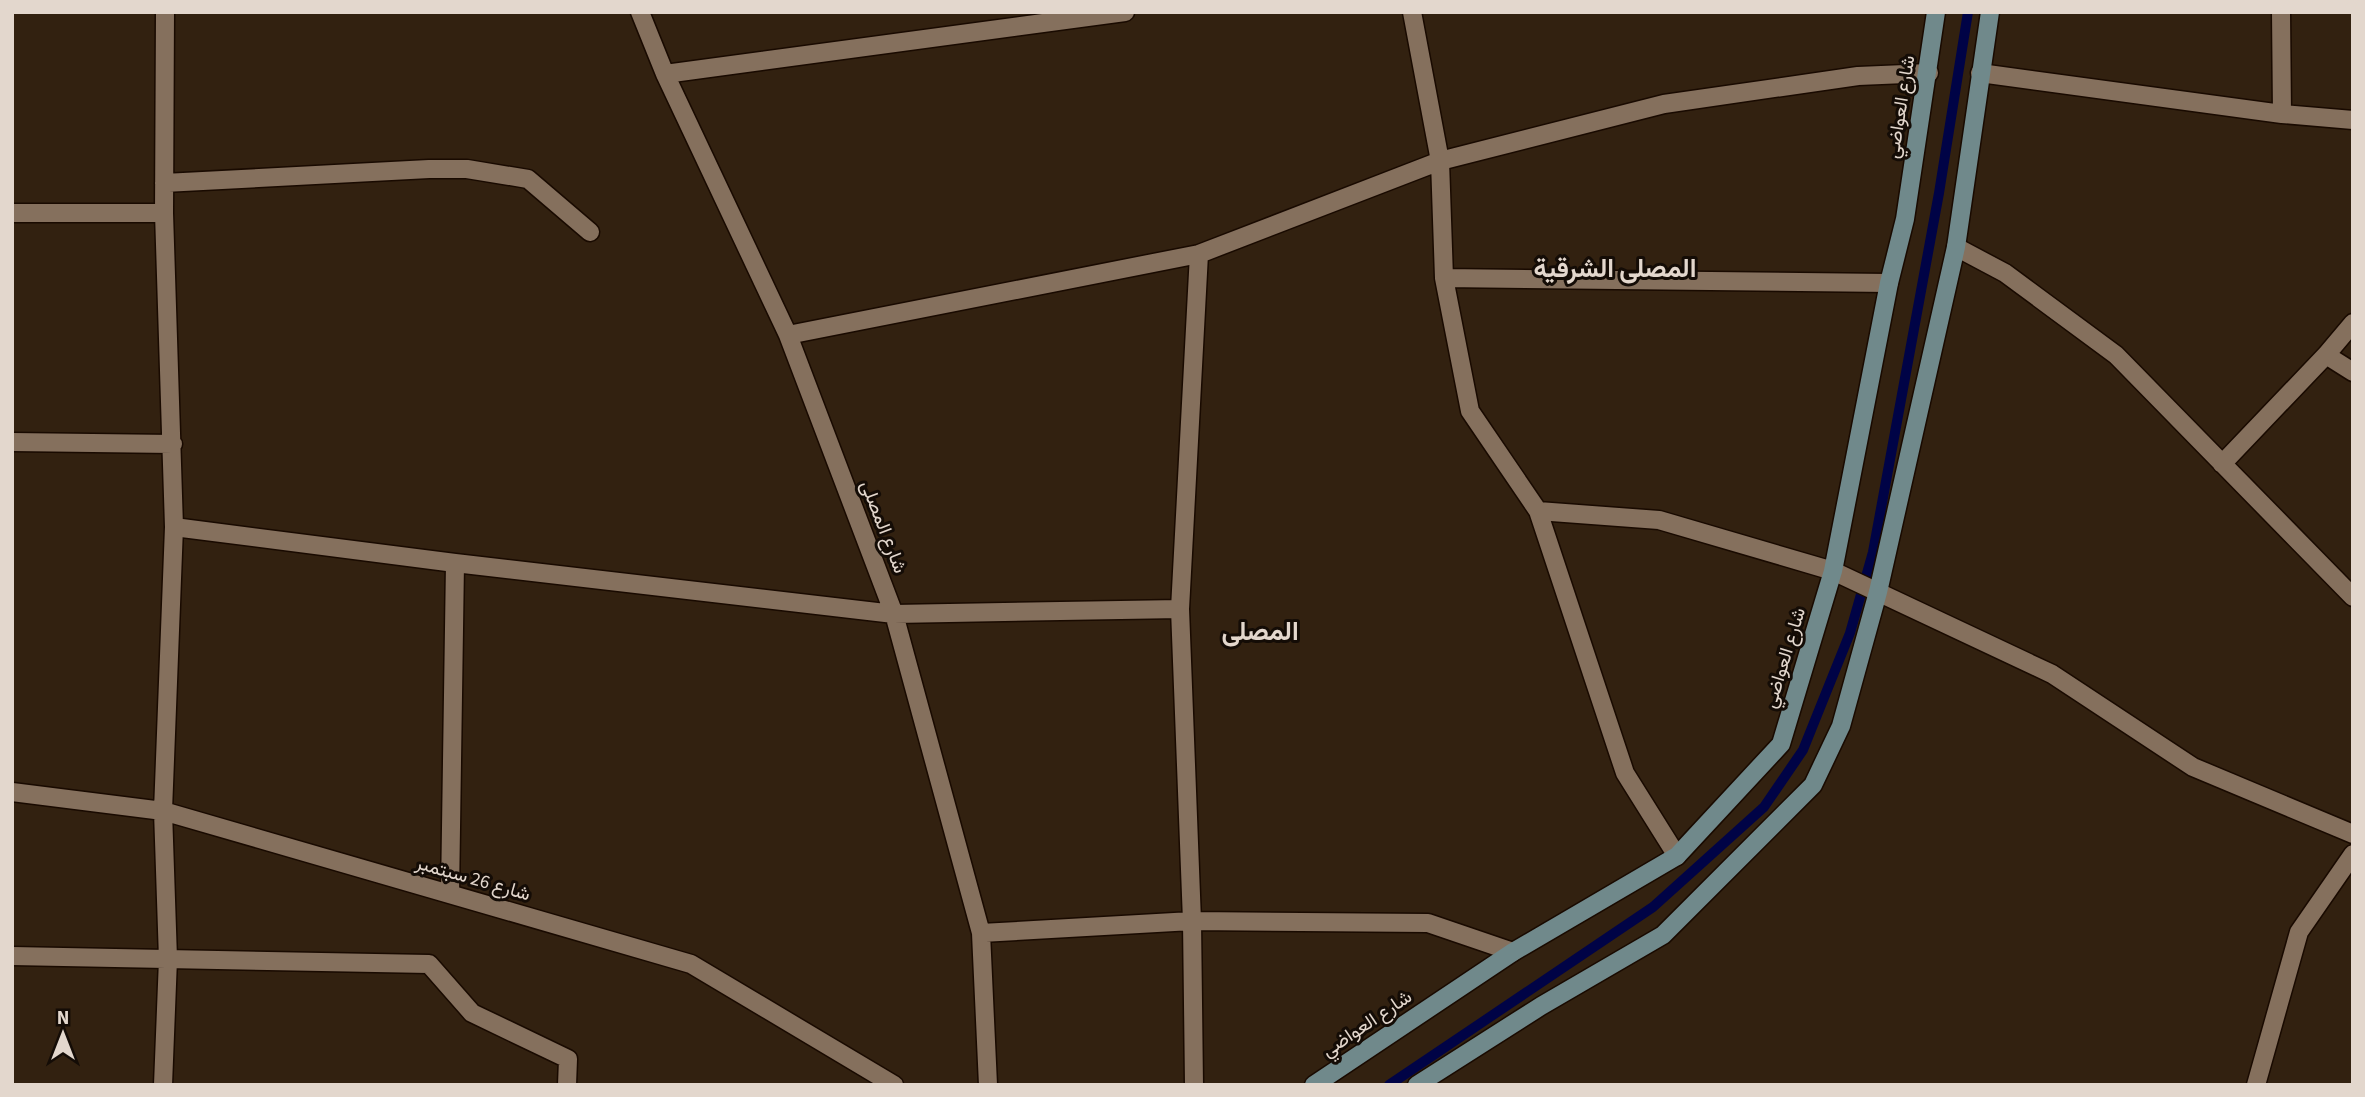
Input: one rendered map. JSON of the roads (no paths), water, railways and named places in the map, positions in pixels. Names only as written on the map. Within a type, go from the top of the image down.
[{"type":"main road","name":"شارع العواضي","points":[[1314,1085],[1513,952],[1677,856],[1781,744],[1833,571],[1889,283],[1905,219],[1936,12]]},
{"type":"main road","points":[[1418,1085],[1541,1006],[1662,935],[1745,856],[1813,785],[1841,726],[1878,592],[1956,247],[1990,12]]},
{"type":"street","points":[[163,1085],[168,958],[163,811],[174,527],[164,213],[165,12]]},
{"type":"street","name":"شارع المصلى","points":[[640,12],[665,74],[788,335],[894,614],[981,933],[988,1085]]},
{"type":"street","points":[[665,74],[1125,12]]},
{"type":"street","points":[[1412,12],[1440,161],[1444,278],[1470,411],[1538,511],[1625,773],[1677,856]]},
{"type":"street","points":[[2281,12],[2282,114]]},
{"type":"street","points":[[788,335],[1199,254],[1440,161],[1664,104],[1858,76],[1928,73]]},
{"type":"street","points":[[1980,73],[2282,114],[2353,120]]},
{"type":"street","points":[[164,183],[467,169],[528,179],[590,232]]},
{"type":"street","points":[[12,212],[164,213]]},
{"type":"street","points":[[1956,247],[2005,273],[2116,355],[2353,597]]},
{"type":"street","points":[[1194,1085],[1192,922],[1180,609],[1199,254]]},
{"type":"street","points":[[1444,278],[1889,283]]},
{"type":"street","points":[[2222,464],[2353,323]]},
{"type":"street","points":[[2326,355],[2353,372]]},
{"type":"street","points":[[12,442],[173,444]]},
{"type":"street","points":[[1538,511],[1658,520],[1833,571],[2052,674],[2193,767],[2353,834]]},
{"type":"street","points":[[174,527],[894,614],[1180,609]]},
{"type":"street","points":[[450,894],[455,563]]},
{"type":"street","name":"شارع 26 سبتمبر","points":[[12,793],[163,811],[691,964],[894,1085]]},
{"type":"street","points":[[2256,1085],[2299,932],[2353,854]]},
{"type":"street","points":[[981,933],[1192,922],[1428,923],[1513,952]]},
{"type":"street","points":[[12,956],[429,964],[472,1013],[568,1059],[567,1085]]},
{"type":"waterway","points":[[1389,1085],[1653,907],[1764,807],[1803,750],[1850,633],[1873,552],[1939,193],[1968,12]]},
{"type":"district","name":"المصلى الشرقية","points":[[1615,268]]},
{"type":"district","name":"المصلى","points":[[1260,631]]}]
